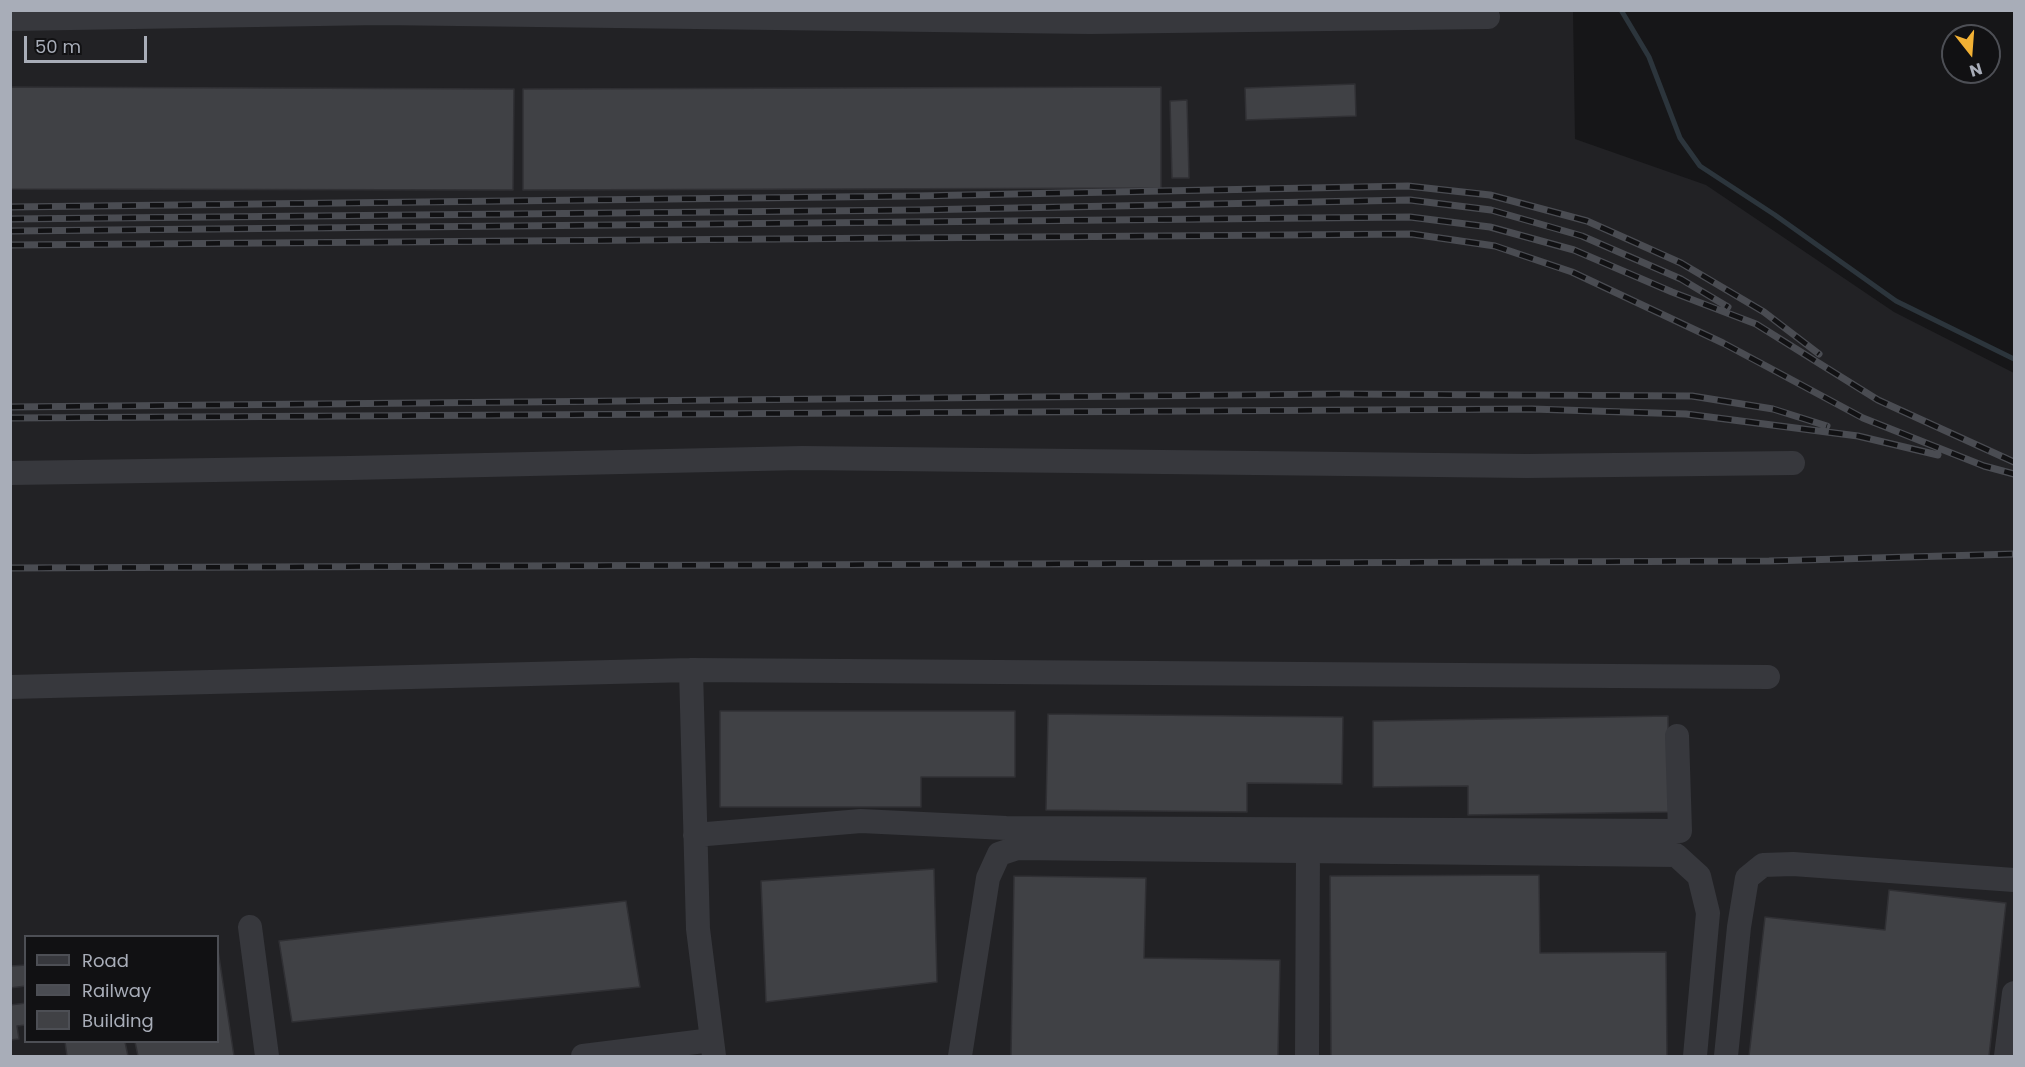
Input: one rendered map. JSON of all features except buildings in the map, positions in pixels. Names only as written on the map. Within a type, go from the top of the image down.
[{"type":"street","points":[[10,19],[380,13],[1090,22],[1488,17]]},
{"type":"street","points":[[10,473],[374,468],[802,458],[1527,466],[1793,463]]},
{"type":"street","points":[[10,687],[691,669],[1768,677]]},
{"type":"street","points":[[583,1056],[713,1048],[698,929],[691,669]]},
{"type":"street","points":[[695,834],[861,821],[1006,828],[1680,831],[1677,736]]},
{"type":"street","points":[[960,1056],[988,878],[999,854],[1017,848],[1676,855],[1699,876],[1708,913],[1695,1056]]},
{"type":"street","points":[[1306,1056],[1308,851]]},
{"type":"street","points":[[1726,1056],[1739,927],[1747,878],[1762,865],[1793,864],[2014,880]]},
{"type":"street","points":[[250,927],[267,1056]]},
{"type":"street","points":[[2006,1056],[2014,993]]},
{"type":"shaded area","points":[[10,11],[1573,11],[1575,139],[1706,185],[1894,312],[2014,373],[2014,1056],[11,1056]]},
{"type":"waterway","points":[[1621,10],[1649,57],[1680,138],[1700,166],[1775,215],[1896,301],[2014,359]]},
{"type":"railway","points":[[10,207],[916,196],[1408,186],[1490,195],[1587,221],[1681,263],[1764,312],[1819,354]]},
{"type":"railway","points":[[10,219],[917,210],[1410,200],[1491,210],[1582,236],[1681,279],[1728,307]]},
{"type":"railway","points":[[10,231],[1410,217],[1490,227],[1574,250],[1672,292],[1756,324],[1878,400],[2014,462]]},
{"type":"railway","points":[[10,245],[1412,234],[1495,246],[1572,272],[1723,343],[1863,418],[1984,466],[2014,474]]},
{"type":"railway","points":[[10,407],[1339,394],[1692,396],[1773,409],[1827,426]]},
{"type":"railway","points":[[10,418],[1532,409],[1686,414],[1858,436],[1938,455]]},
{"type":"railway","points":[[10,568],[1769,561],[2014,554]]}]
